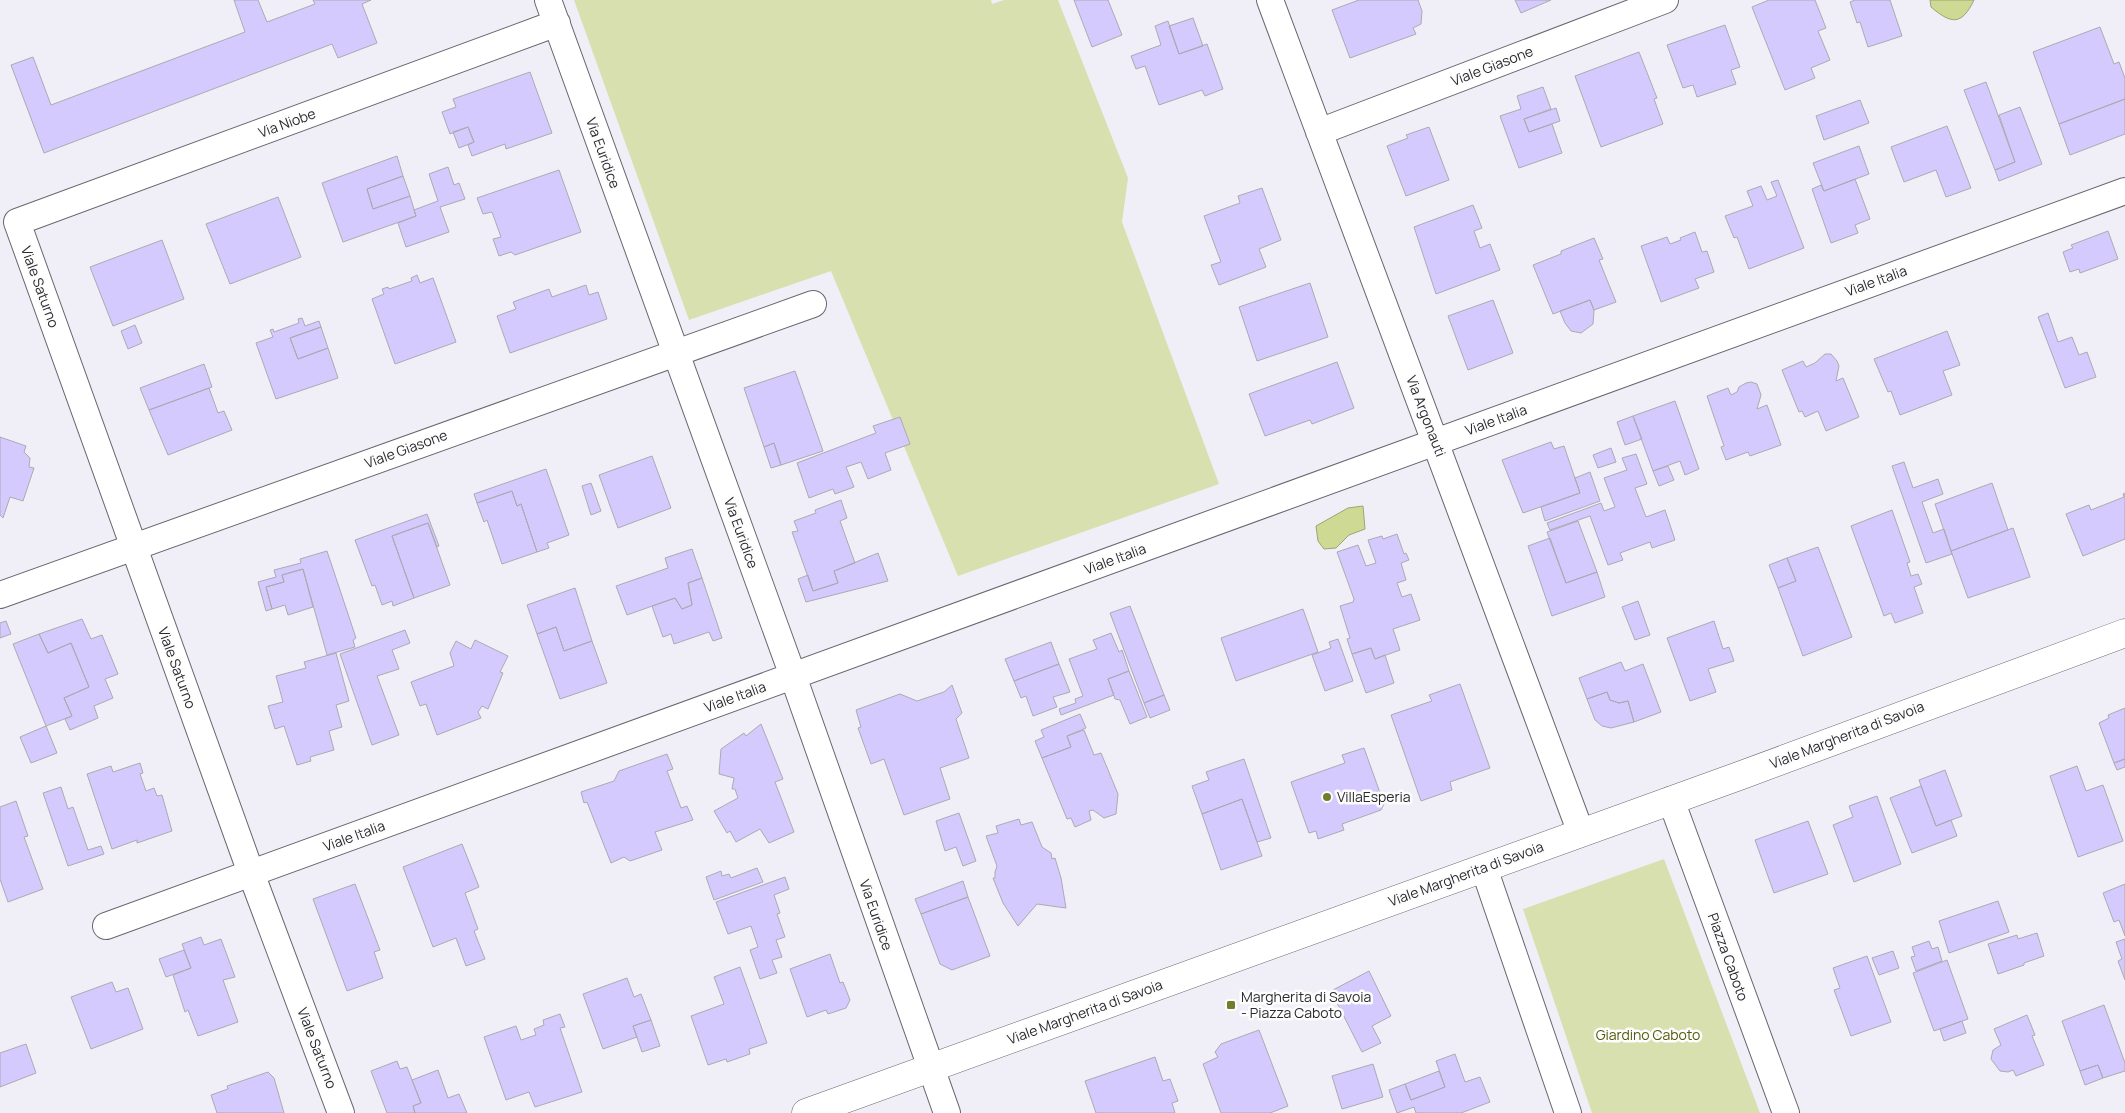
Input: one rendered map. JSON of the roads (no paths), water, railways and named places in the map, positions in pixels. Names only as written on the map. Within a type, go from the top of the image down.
[{"type":"street","name":"Via Argonauti","points":[[1270,0],[1581,833]]},
{"type":"street","name":"Viale Giasone","points":[[1319,132],[1665,0]]},
{"type":"street","name":"Via Niobe","points":[[17,222],[552,12]]},
{"type":"street","name":"Via Euridice","points":[[552,12],[793,676],[946,1113]]},
{"type":"street","name":"Viale Italia","points":[[106,926],[2125,190]]},
{"type":"street","name":"Viale Saturno","points":[[17,222],[251,874],[341,1113]]},
{"type":"street","name":"Viale Giasone","points":[[0,595],[813,304]]},
{"type":"street","name":"Viale Margherita di Savoia","points":[[806,1113],[1581,833],[2125,633]]},
{"type":"street","name":"Piazza Caboto","points":[[1671,800],[1786,1113]]},
{"type":"street","points":[[1484,868],[1568,1113]]},
{"type":"place","name":"VillaEsperia","points":[[1327,797]]},
{"type":"place","name":"Margherita di Savoia - Piazza Caboto","points":[[1231,1005]]},
{"type":"park label","name":"Giardino Caboto","points":[[1648,1035]]}]
